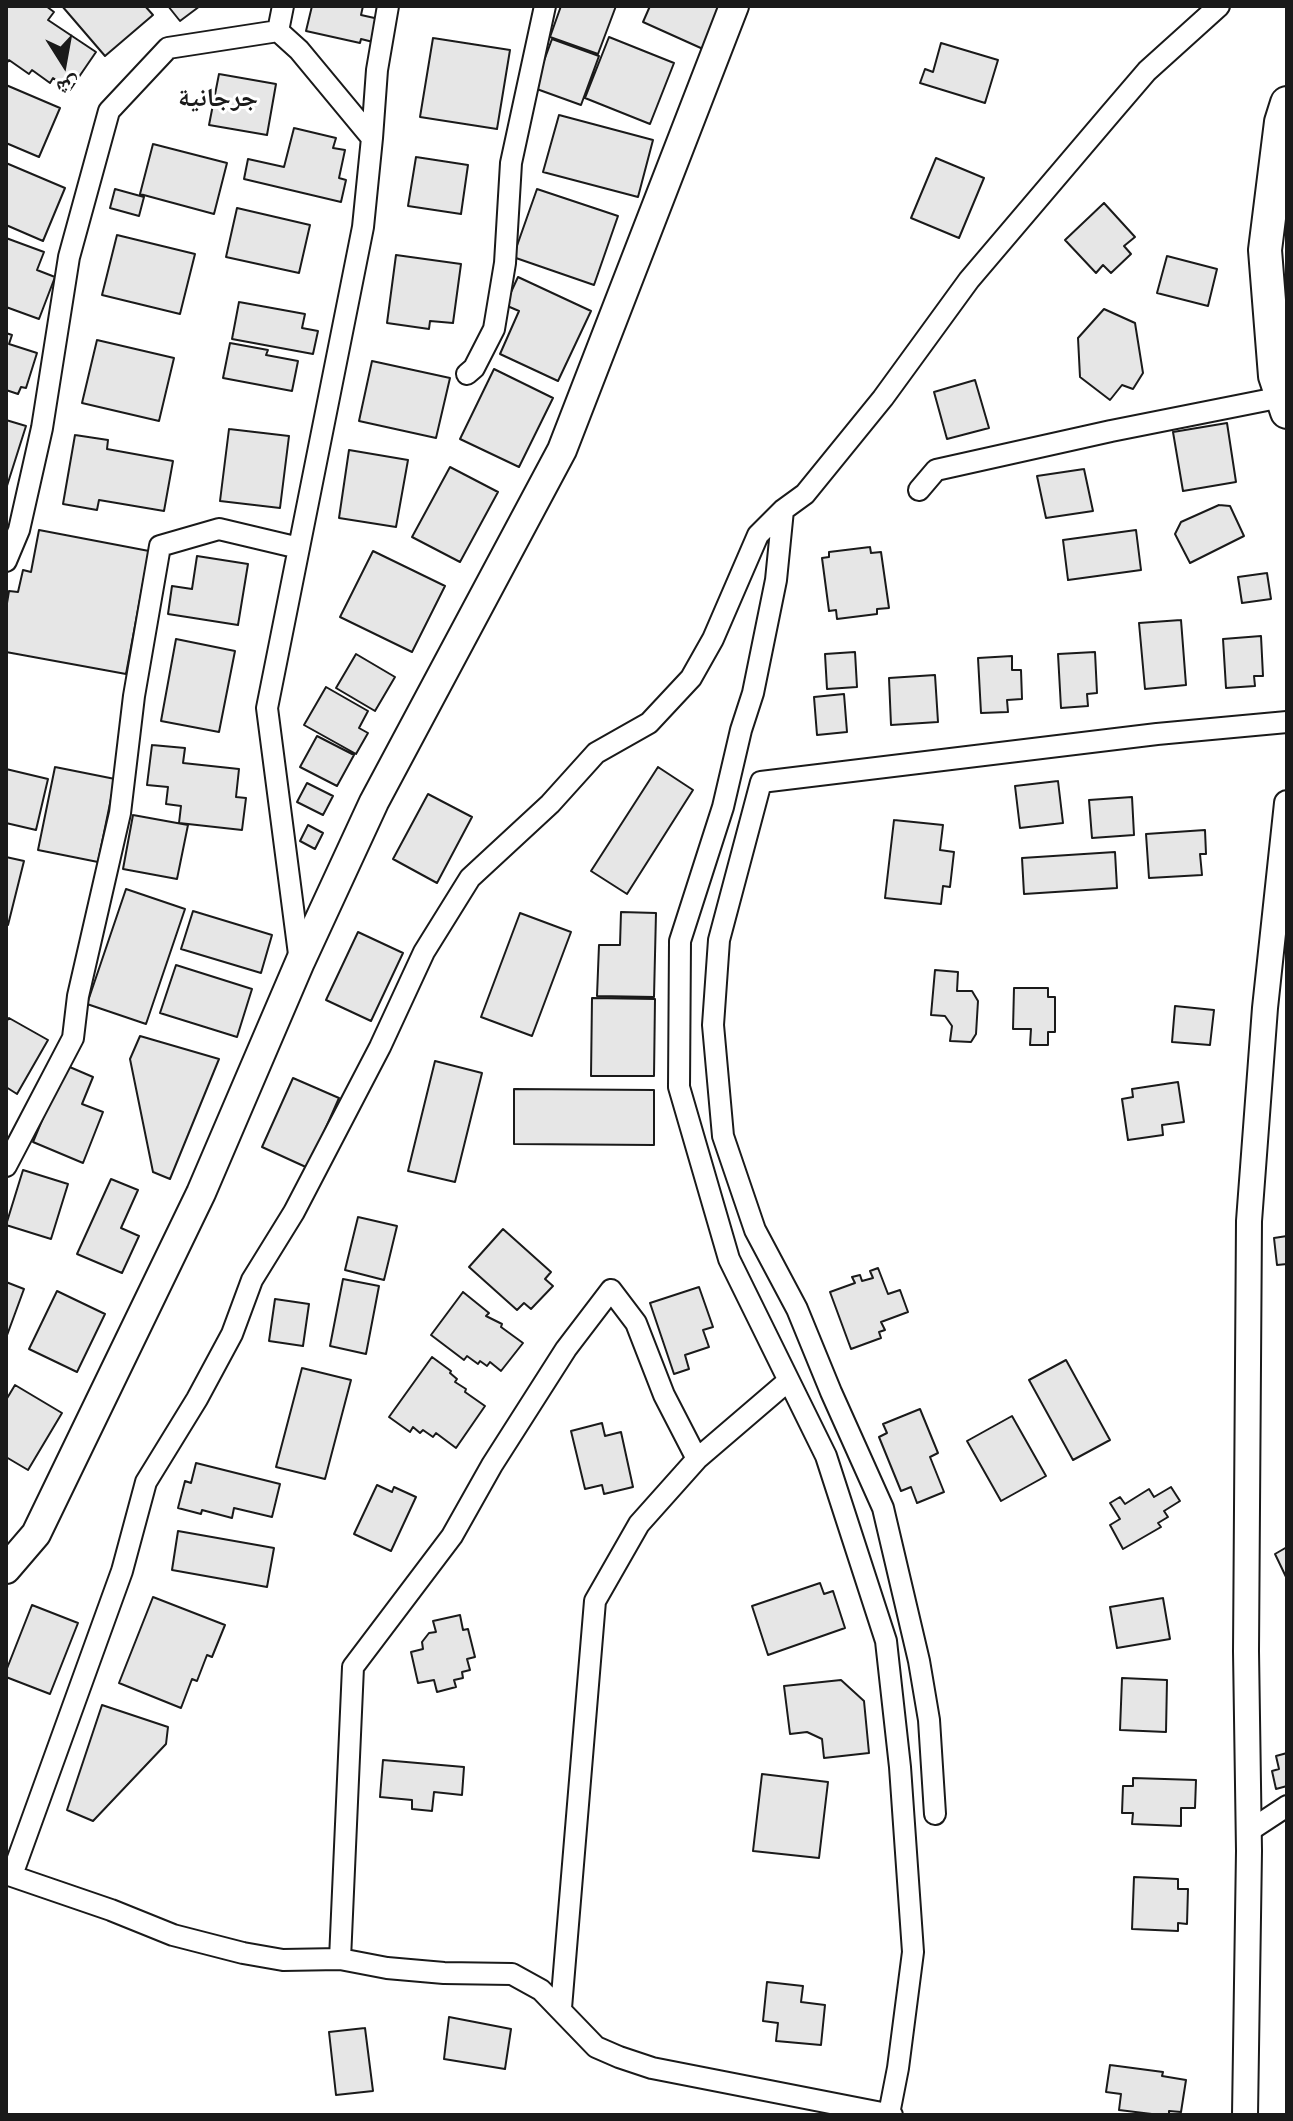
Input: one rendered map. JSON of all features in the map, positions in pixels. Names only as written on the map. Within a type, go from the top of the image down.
[{"type":"main road","points":[[6,1569],[36,1534],[201,1193],[300,962],[374,802],[562,450],[734,6]]},
{"type":"main road","points":[[1285,404],[1275,376],[1265,250],[1281,122],[1287,103]]},
{"type":"street","points":[[278,31],[283,6]]},
{"type":"street","points":[[300,962],[267,708],[363,227],[377,70],[388,6]]},
{"type":"street","points":[[467,374],[474,368],[494,329],[505,263],[511,163],[539,22],[545,6]]},
{"type":"street","points":[[783,510],[776,580],[753,693],[723,807],[680,941],[679,1087],[729,1259],[826,1456],[886,1641],[900,1767],[913,1952],[890,2115],[652,2068],[596,2047],[541,1990],[512,1974],[444,1973],[387,1968],[340,1959],[283,1960],[243,1953],[173,1935],[9,1874],[122,1571],[146,1482],[232,1334],[252,1280],[294,1212],[380,1047],[424,952],[470,878],[550,804],[596,753],[649,723],[691,678],[713,639],[758,535],[783,510],[805,494],[883,398],[969,280],[1147,71],[1219,6]]},
{"type":"street","points":[[278,31],[299,50],[372,138]]},
{"type":"street","points":[[6,561],[19,530],[42,428],[69,257],[109,111],[168,48],[278,31]]},
{"type":"street","points":[[919,490],[936,470],[1111,431],[1285,404]]},
{"type":"street","points":[[6,1166],[73,1038],[78,996],[120,813],[134,696],[160,546],[219,529],[299,548]]},
{"type":"street","points":[[935,1814],[929,1720],[919,1661],[883,1508],[797,1309],[755,1230],[723,1136],[713,1025],[719,940],[761,782],[1157,734],[1287,722]]},
{"type":"street","points":[[1245,2115],[1249,1831],[1246,1651],[1249,1221],[1265,1008],[1286,839],[1287,803]]},
{"type":"street","points":[[340,1959],[353,1667],[452,1536],[492,1465],[566,1349],[611,1290],[636,1323],[664,1395],[697,1459]]},
{"type":"street","points":[[561,2008],[595,1601],[639,1524],[697,1459],[788,1381]]},
{"type":"street","points":[[1249,1831],[1287,1806]]},
{"type":"building","points":[[6,6],[46,6],[54,12],[48,20],[96,52],[70,90],[53,78],[50,83],[32,70],[29,74],[9,60],[6,64]]},
{"type":"building","points":[[62,6],[145,6],[153,15],[105,56]]},
{"type":"building","points":[[168,6],[200,6],[180,21]]},
{"type":"building","points":[[312,6],[363,6],[361,15],[379,19],[373,42],[361,39],[360,43],[306,31]]},
{"type":"building","points":[[561,6],[616,6],[598,54],[550,37]]},
{"type":"building","points":[[650,6],[722,6],[703,49],[643,22]]},
{"type":"building","points":[[609,37],[674,63],[650,124],[585,98]]},
{"type":"building","points":[[433,38],[510,50],[497,129],[420,117]]},
{"type":"building","points":[[552,39],[599,56],[581,105],[534,88]]},
{"type":"building","points":[[941,43],[998,60],[985,103],[920,83],[925,69],[933,72]]},
{"type":"building","points":[[219,74],[276,84],[267,135],[209,125]]},
{"type":"building","points":[[6,85],[60,108],[39,157],[6,143]]},
{"type":"building","points":[[559,115],[653,140],[638,197],[543,172]]},
{"type":"building","points":[[294,128],[336,138],[333,148],[345,150],[339,178],[346,180],[341,202],[244,179],[248,159],[284,167]]},
{"type":"building","points":[[153,144],[227,163],[214,214],[140,194]]},
{"type":"building","points":[[416,157],[468,165],[461,214],[408,206]]},
{"type":"building","points":[[936,158],[984,178],[959,238],[911,218]]},
{"type":"building","points":[[6,163],[65,188],[43,241],[6,225]]},
{"type":"building","points":[[115,189],[144,197],[139,216],[110,208]]},
{"type":"building","points":[[537,189],[618,216],[594,285],[513,257]]},
{"type":"building","points":[[1104,203],[1135,237],[1124,246],[1131,254],[1111,273],[1103,265],[1096,273],[1065,240]]},
{"type":"building","points":[[237,208],[310,225],[299,273],[226,257]]},
{"type":"building","points":[[117,235],[195,254],[180,314],[102,295]]},
{"type":"building","points":[[6,238],[44,252],[37,270],[55,277],[39,319],[6,307]]},
{"type":"building","points":[[396,255],[461,264],[453,323],[430,321],[429,329],[387,323]]},
{"type":"building","points":[[1167,256],[1217,269],[1208,306],[1157,293]]},
{"type":"building","points":[[518,277],[591,311],[558,381],[500,354],[519,311],[505,305]]},
{"type":"building","points":[[239,302],[305,314],[302,328],[318,331],[313,354],[232,339]]},
{"type":"building","points":[[1104,309],[1135,323],[1143,373],[1133,389],[1122,385],[1110,400],[1080,377],[1078,338]]},
{"type":"building","points":[[6,333],[12,335],[9,344],[37,353],[26,388],[21,387],[18,394],[6,390]]},
{"type":"building","points":[[97,340],[174,358],[159,421],[82,403]]},
{"type":"building","points":[[230,343],[268,350],[266,355],[298,361],[292,391],[223,378]]},
{"type":"building","points":[[372,361],[450,378],[436,438],[359,421]]},
{"type":"building","points":[[494,369],[553,398],[519,467],[460,439]]},
{"type":"building","points":[[975,380],[989,428],[947,439],[934,392]]},
{"type":"building","points":[[6,420],[26,426],[6,489]]},
{"type":"building","points":[[1227,423],[1236,482],[1183,491],[1173,432]]},
{"type":"building","points":[[229,429],[289,436],[280,508],[220,501]]},
{"type":"building","points":[[75,435],[108,440],[107,449],[173,461],[164,511],[99,500],[97,510],[63,504]]},
{"type":"building","points":[[349,450],[408,460],[396,527],[339,518]]},
{"type":"building","points":[[450,467],[498,492],[460,562],[412,537]]},
{"type":"building","points":[[1084,469],[1093,511],[1046,518],[1037,476]]},
{"type":"building","points":[[1219,505],[1230,506],[1244,536],[1190,563],[1175,534],[1181,522]]},
{"type":"building","points":[[39,530],[149,551],[126,674],[6,652],[9,591],[18,592],[23,570],[31,572]]},
{"type":"building","points":[[1136,530],[1141,570],[1068,580],[1063,540]]},
{"type":"building","points":[[870,547],[871,553],[881,552],[889,608],[877,609],[877,614],[837,619],[836,610],[829,611],[822,558],[829,557],[829,552]]},
{"type":"building","points":[[373,551],[445,586],[412,652],[340,617]]},
{"type":"building","points":[[197,556],[248,564],[238,625],[168,614],[172,586],[192,589]]},
{"type":"building","points":[[1267,573],[1271,599],[1242,603],[1238,577]]},
{"type":"building","points":[[1181,620],[1186,685],[1145,689],[1139,623]]},
{"type":"building","points":[[1261,636],[1263,676],[1254,676],[1255,686],[1226,688],[1223,639]]},
{"type":"building","points":[[176,639],[235,651],[219,732],[161,721]]},
{"type":"building","points":[[855,652],[857,687],[827,689],[825,654]]},
{"type":"building","points":[[1095,652],[1097,693],[1087,694],[1088,706],[1061,708],[1058,654]]},
{"type":"building","points":[[356,654],[395,677],[375,711],[336,688]]},
{"type":"building","points":[[1012,656],[1012,670],[1021,670],[1022,699],[1007,700],[1008,712],[981,713],[978,658]]},
{"type":"building","points":[[935,675],[938,722],[891,725],[889,678]]},
{"type":"building","points":[[326,687],[368,711],[359,728],[368,733],[356,754],[304,725]]},
{"type":"building","points":[[844,694],[847,732],[817,735],[814,697]]},
{"type":"building","points":[[317,736],[354,755],[337,786],[300,767]]},
{"type":"building","points":[[152,745],[185,748],[183,763],[239,769],[236,797],[246,798],[242,830],[179,823],[181,806],[166,804],[168,787],[147,785]]},
{"type":"building","points":[[55,767],[115,779],[98,862],[38,850]]},
{"type":"building","points":[[658,767],[693,790],[627,894],[591,871]]},
{"type":"building","points":[[6,769],[48,779],[36,830],[6,823]]},
{"type":"building","points":[[1058,781],[1063,823],[1020,828],[1015,786]]},
{"type":"building","points":[[307,783],[333,796],[323,815],[297,802]]},
{"type":"building","points":[[428,794],[472,817],[437,883],[393,859]]},
{"type":"building","points":[[1132,797],[1134,835],[1092,838],[1089,800]]},
{"type":"building","points":[[133,815],[188,825],[177,879],[123,869]]},
{"type":"building","points":[[894,820],[943,825],[940,850],[954,852],[950,887],[943,886],[941,904],[885,898]]},
{"type":"building","points":[[308,825],[323,833],[315,849],[300,841]]},
{"type":"building","points":[[1205,830],[1206,854],[1200,854],[1202,875],[1149,878],[1146,834]]},
{"type":"building","points":[[1115,852],[1117,888],[1024,894],[1022,858]]},
{"type":"building","points":[[6,857],[24,861],[8,925],[6,924]]},
{"type":"building","points":[[126,889],[185,909],[146,1024],[87,1004]]},
{"type":"building","points":[[193,911],[272,935],[261,973],[181,949]]},
{"type":"building","points":[[621,912],[656,913],[654,997],[597,996],[599,945],[620,945]]},
{"type":"building","points":[[520,913],[571,932],[532,1036],[481,1017]]},
{"type":"building","points":[[358,932],[403,953],[371,1021],[326,1000]]},
{"type":"building","points":[[176,965],[252,989],[237,1037],[160,1013]]},
{"type":"building","points":[[935,970],[958,972],[957,991],[972,991],[978,1001],[976,1034],[971,1042],[950,1041],[952,1026],[945,1016],[931,1015]]},
{"type":"building","points":[[1014,988],[1048,988],[1048,997],[1055,997],[1055,1032],[1048,1032],[1048,1045],[1030,1045],[1031,1029],[1013,1029]]},
{"type":"building","points":[[592,998],[655,999],[654,1076],[591,1076]]},
{"type":"building","points":[[1175,1006],[1214,1010],[1210,1045],[1172,1042]]},
{"type":"building","points":[[9,1018],[48,1040],[17,1094],[6,1087],[6,1022]]},
{"type":"building","points":[[140,1036],[219,1059],[170,1179],[153,1172],[130,1059]]},
{"type":"building","points":[[435,1061],[482,1073],[455,1182],[408,1171]]},
{"type":"building","points":[[65,1065],[93,1077],[82,1104],[103,1112],[83,1163],[33,1142]]},
{"type":"building","points":[[293,1078],[339,1098],[308,1168],[262,1147]]},
{"type":"building","points":[[1178,1082],[1184,1122],[1162,1125],[1163,1135],[1128,1140],[1122,1099],[1133,1097],[1132,1089]]},
{"type":"building","points":[[514,1089],[654,1090],[654,1145],[514,1144]]},
{"type":"building","points":[[23,1170],[68,1184],[51,1239],[6,1225]]},
{"type":"building","points":[[111,1179],[138,1190],[121,1228],[139,1236],[122,1273],[77,1254]]},
{"type":"building","points":[[358,1217],[397,1226],[384,1280],[345,1270]]},
{"type":"building","points":[[503,1229],[551,1272],[545,1279],[553,1286],[531,1309],[524,1303],[517,1310],[469,1267]]},
{"type":"building","points":[[1287,1236],[1287,1264],[1277,1265],[1274,1238]]},
{"type":"building","points":[[878,1268],[888,1294],[900,1290],[908,1312],[881,1322],[885,1330],[879,1332],[881,1338],[851,1349],[830,1292],[855,1283],[852,1277],[860,1275],[862,1281],[873,1278],[870,1271]]},
{"type":"building","points":[[343,1279],[379,1286],[366,1354],[330,1346]]},
{"type":"building","points":[[6,1282],[24,1289],[6,1338]]},
{"type":"building","points":[[699,1287],[713,1327],[703,1330],[709,1347],[685,1355],[689,1369],[674,1374],[650,1303]]},
{"type":"building","points":[[57,1291],[105,1314],[77,1372],[29,1349]]},
{"type":"building","points":[[463,1292],[489,1313],[486,1316],[502,1324],[501,1327],[523,1343],[501,1371],[490,1362],[487,1366],[480,1361],[478,1364],[467,1356],[464,1360],[431,1335]]},
{"type":"building","points":[[275,1299],[309,1304],[303,1346],[269,1341]]},
{"type":"building","points":[[432,1357],[451,1371],[457,1379],[455,1382],[466,1389],[465,1392],[485,1406],[456,1448],[436,1433],[433,1437],[413,1427],[410,1432],[389,1417]]},
{"type":"building","points":[[1066,1360],[1110,1440],[1073,1460],[1029,1380]]},
{"type":"building","points":[[302,1368],[351,1380],[325,1479],[276,1467]]},
{"type":"building","points":[[15,1385],[62,1413],[28,1470],[6,1457],[6,1400]]},
{"type":"building","points":[[920,1409],[938,1453],[930,1457],[944,1492],[917,1503],[911,1487],[901,1491],[879,1437],[887,1433],[883,1424]]},
{"type":"building","points":[[1012,1416],[1046,1476],[1001,1501],[967,1441]]},
{"type":"building","points":[[602,1423],[605,1436],[621,1432],[633,1487],[604,1494],[602,1485],[585,1489],[571,1431]]},
{"type":"building","points":[[196,1463],[280,1484],[272,1517],[234,1508],[232,1518],[202,1510],[201,1514],[178,1508],[185,1481],[191,1483]]},
{"type":"building","points":[[377,1485],[392,1492],[394,1487],[416,1497],[391,1551],[354,1534]]},
{"type":"building","points":[[1171,1487],[1180,1501],[1164,1511],[1168,1517],[1158,1523],[1161,1527],[1123,1549],[1110,1525],[1120,1519],[1110,1503],[1120,1497],[1125,1504],[1149,1489],[1154,1497]]},
{"type":"building","points":[[178,1531],[274,1548],[267,1587],[172,1570]]},
{"type":"building","points":[[1287,1547],[1287,1579],[1275,1554]]},
{"type":"building","points":[[820,1583],[824,1594],[833,1591],[845,1628],[768,1655],[752,1606]]},
{"type":"building","points":[[153,1597],[225,1625],[212,1657],[207,1655],[197,1681],[192,1679],[181,1708],[119,1683]]},
{"type":"building","points":[[1163,1598],[1170,1639],[1117,1648],[1110,1607]]},
{"type":"building","points":[[32,1605],[78,1623],[50,1694],[6,1677]]},
{"type":"building","points":[[460,1615],[463,1630],[468,1629],[475,1657],[467,1659],[470,1670],[462,1672],[463,1678],[454,1680],[456,1687],[437,1692],[434,1680],[418,1683],[411,1652],[423,1649],[422,1642],[429,1633],[436,1632],[433,1621]]},
{"type":"building","points":[[1122,1678],[1167,1680],[1166,1732],[1120,1730]]},
{"type":"building","points":[[841,1680],[864,1701],[869,1753],[824,1758],[822,1739],[807,1732],[790,1734],[784,1686]]},
{"type":"building","points":[[102,1705],[168,1727],[166,1744],[93,1821],[67,1810]]},
{"type":"building","points":[[1287,1753],[1287,1786],[1276,1789],[1272,1771],[1279,1769],[1276,1756]]},
{"type":"building","points":[[383,1760],[464,1767],[462,1795],[434,1792],[432,1811],[412,1809],[412,1800],[380,1797]]},
{"type":"building","points":[[762,1774],[828,1782],[819,1858],[753,1851]]},
{"type":"building","points":[[1133,1778],[1196,1780],[1195,1808],[1181,1808],[1181,1826],[1132,1824],[1133,1813],[1122,1813],[1123,1786],[1133,1786]]},
{"type":"building","points":[[1134,1877],[1178,1879],[1178,1889],[1188,1889],[1187,1924],[1178,1923],[1178,1931],[1132,1929]]},
{"type":"building","points":[[767,1982],[803,1986],[801,2002],[825,2005],[821,2045],[776,2041],[778,2023],[763,2021]]},
{"type":"building","points":[[449,2017],[511,2029],[505,2069],[444,2059]]},
{"type":"building","points":[[365,2028],[373,2091],[336,2095],[329,2032]]},
{"type":"building","points":[[1110,2065],[1163,2072],[1162,2076],[1186,2080],[1181,2112],[1169,2111],[1169,2115],[1160,2115],[1119,2110],[1121,2094],[1106,2092]]},
{"type":"district","name":"جرجانية","points":[[218,99]]}]
